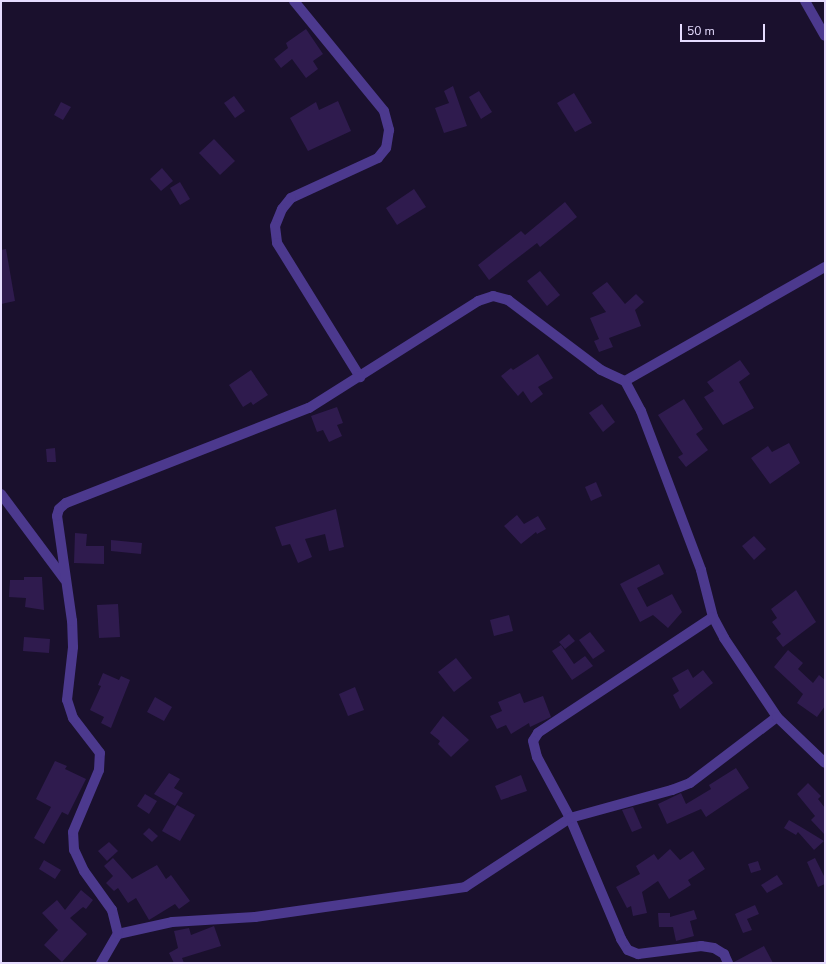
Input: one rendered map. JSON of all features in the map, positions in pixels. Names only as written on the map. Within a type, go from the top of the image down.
[{"type":"street","points":[[294,1],[384,111],[389,130],[386,148],[378,158],[291,198],[282,209],[275,226],[277,243],[360,377]]},
{"type":"street","points":[[805,1],[825,36]]},
{"type":"street","points":[[625,381],[825,267]]},
{"type":"street","points":[[101,963],[118,934],[112,910],[84,871],[74,850],[73,832],[99,770],[100,754],[73,718],[67,700],[72,647],[66,582],[57,516],[59,509],[66,503],[309,408],[478,301],[493,296],[508,300],[601,370],[625,381],[641,411],[702,570],[713,617],[724,638],[777,718],[825,763]]},
{"type":"street","points":[[1,494],[66,582]]},
{"type":"street","points":[[713,617],[538,733],[532,741],[537,757],[570,818],[621,939],[628,950],[638,954],[701,946],[714,948],[724,954],[728,963]]},
{"type":"street","points":[[118,934],[172,922],[255,917],[465,887],[570,818],[672,790],[690,782],[777,718]]},
{"type":"building","points":[[306,29],[323,54],[313,61],[318,69],[306,78],[292,59],[281,68],[274,59],[288,48],[286,43]]},
{"type":"building","points":[[453,86],[467,126],[444,133],[435,108],[449,103],[444,91]]},
{"type":"building","points":[[479,91],[492,112],[481,119],[469,97]]},
{"type":"building","points":[[574,93],[592,123],[575,132],[557,103]]},
{"type":"building","points":[[234,96],[245,111],[235,118],[224,103]]},
{"type":"building","points":[[338,101],[351,131],[308,151],[290,118],[316,102],[319,110]]},
{"type":"building","points":[[61,102],[71,107],[63,120],[54,115]]},
{"type":"building","points":[[214,139],[235,161],[220,175],[199,153]]},
{"type":"building","points":[[162,168],[173,181],[161,191],[150,179]]},
{"type":"building","points":[[180,182],[190,199],[180,205],[170,188]]},
{"type":"building","points":[[414,189],[426,207],[397,225],[386,208]]},
{"type":"building","points":[[565,202],[577,217],[540,247],[537,243],[489,280],[478,265],[521,231],[525,235]]},
{"type":"building","points":[[6,249],[15,301],[1,304],[1,250]]},
{"type":"building","points":[[540,271],[560,295],[547,306],[527,281]]},
{"type":"building","points":[[607,282],[625,304],[636,294],[644,302],[635,310],[641,326],[609,338],[613,347],[599,352],[594,341],[599,339],[590,318],[606,312],[592,293]]},
{"type":"building","points":[[538,354],[553,378],[538,387],[543,394],[531,403],[523,391],[518,396],[501,376],[511,368],[513,370]]},
{"type":"building","points":[[740,360],[750,374],[739,382],[754,408],[723,425],[704,397],[714,391],[707,382]]},
{"type":"building","points":[[251,370],[268,395],[253,405],[251,402],[243,407],[229,385]]},
{"type":"building","points":[[684,399],[703,429],[696,434],[708,450],[686,467],[678,457],[683,454],[658,415]]},
{"type":"building","points":[[602,404],[615,422],[603,432],[589,413]]},
{"type":"building","points":[[337,407],[343,423],[337,425],[342,436],[329,442],[323,430],[317,432],[311,416]]},
{"type":"building","points":[[789,443],[800,463],[770,484],[751,458],[768,446],[772,452]]},
{"type":"building","points":[[55,448],[56,462],[47,462],[46,449]]},
{"type":"building","points":[[596,482],[602,496],[591,501],[585,487]]},
{"type":"building","points":[[336,509],[344,547],[329,551],[325,534],[305,539],[312,557],[298,563],[290,544],[282,546],[275,527]]},
{"type":"building","points":[[517,515],[524,524],[538,516],[546,529],[537,534],[536,532],[521,544],[504,526]]},
{"type":"building","points":[[75,533],[87,534],[86,546],[104,546],[104,564],[74,563]]},
{"type":"building","points":[[754,536],[766,549],[754,560],[742,546]]},
{"type":"building","points":[[111,540],[142,543],[141,554],[111,551]]},
{"type":"building","points":[[659,564],[664,574],[637,588],[647,607],[672,594],[682,612],[668,628],[653,615],[640,622],[620,584]]},
{"type":"building","points":[[24,577],[42,577],[44,610],[25,607],[26,598],[9,597],[10,580],[24,580]]},
{"type":"building","points":[[796,590],[816,622],[783,647],[776,638],[781,634],[772,622],[777,618],[771,609]]},
{"type":"building","points":[[118,604],[120,637],[99,638],[97,605]]},
{"type":"building","points":[[509,615],[513,631],[494,636],[490,620]]},
{"type":"building","points":[[590,632],[605,651],[593,659],[579,640]]},
{"type":"building","points":[[569,634],[575,641],[565,649],[559,642]]},
{"type":"building","points":[[24,637],[50,639],[49,653],[23,651]]},
{"type":"building","points":[[561,645],[574,664],[585,656],[593,666],[572,680],[552,651]]},
{"type":"building","points":[[788,650],[803,663],[798,669],[813,683],[819,675],[825,680],[825,706],[817,717],[797,703],[803,694],[774,667]]},
{"type":"building","points":[[456,658],[472,678],[454,692],[438,672]]},
{"type":"building","points":[[688,669],[693,678],[703,670],[713,683],[680,709],[673,695],[679,691],[672,678]]},
{"type":"building","points":[[103,673],[119,680],[121,676],[130,680],[111,728],[101,723],[104,717],[90,710],[101,686],[98,685]]},
{"type":"building","points":[[355,687],[364,710],[348,716],[339,694]]},
{"type":"building","points":[[520,693],[524,703],[543,696],[551,717],[530,727],[529,723],[511,734],[506,725],[497,729],[490,716],[502,711],[498,702]]},
{"type":"building","points":[[155,697],[172,707],[164,721],[147,712]]},
{"type":"building","points":[[443,716],[469,740],[451,757],[438,744],[440,741],[430,733]]},
{"type":"building","points":[[55,761],[67,766],[65,769],[86,779],[68,815],[62,812],[44,844],[34,838],[51,807],[36,799]]},
{"type":"building","points":[[736,768],[749,788],[706,817],[701,809],[667,824],[658,804],[681,793],[686,804],[711,789],[709,785]]},
{"type":"building","points":[[169,773],[180,779],[174,788],[183,793],[175,806],[154,794]]},
{"type":"building","points":[[521,775],[527,791],[501,800],[495,786]]},
{"type":"building","points":[[808,783],[821,796],[818,799],[825,808],[825,835],[811,820],[815,816],[797,794]]},
{"type":"building","points":[[145,794],[157,801],[149,814],[137,806]]},
{"type":"building","points":[[177,805],[195,815],[180,841],[162,831]]},
{"type":"building","points":[[633,807],[642,828],[632,832],[622,810]]},
{"type":"building","points":[[789,820],[824,841],[814,850],[798,832],[796,835],[784,828]]},
{"type":"building","points":[[149,828],[158,836],[152,842],[143,834]]},
{"type":"building","points":[[109,842],[118,851],[107,861],[98,851]]},
{"type":"building","points":[[670,849],[680,860],[693,851],[705,869],[688,880],[691,885],[669,899],[658,881],[642,892],[647,913],[633,916],[631,906],[627,908],[616,887],[640,874],[636,866],[654,854],[658,860]]},
{"type":"building","points":[[113,858],[132,879],[157,865],[166,879],[171,875],[190,901],[179,909],[175,904],[149,920],[136,898],[128,903],[118,888],[114,891],[106,883],[113,876],[104,866]]},
{"type":"building","points":[[815,858],[825,878],[825,884],[818,887],[807,862]]},
{"type":"building","points":[[44,860],[61,870],[55,879],[39,869]]},
{"type":"building","points":[[758,861],[761,870],[751,873],[748,864]]},
{"type":"building","points":[[777,875],[783,884],[767,893],[761,885]]},
{"type":"building","points":[[81,890],[93,900],[86,909],[83,907],[70,918],[87,934],[62,962],[44,945],[58,930],[42,913],[57,900],[65,910]]},
{"type":"building","points":[[755,905],[759,914],[747,919],[752,930],[743,933],[735,914]]},
{"type":"building","points":[[694,910],[697,919],[690,921],[694,936],[676,941],[673,927],[659,927],[658,913],[670,913],[670,917]]},
{"type":"building","points":[[214,926],[221,946],[182,958],[184,963],[174,963],[169,953],[178,948],[174,931],[189,928],[191,935]]},
{"type":"building","points":[[764,946],[773,963],[734,963],[734,962]]}]
